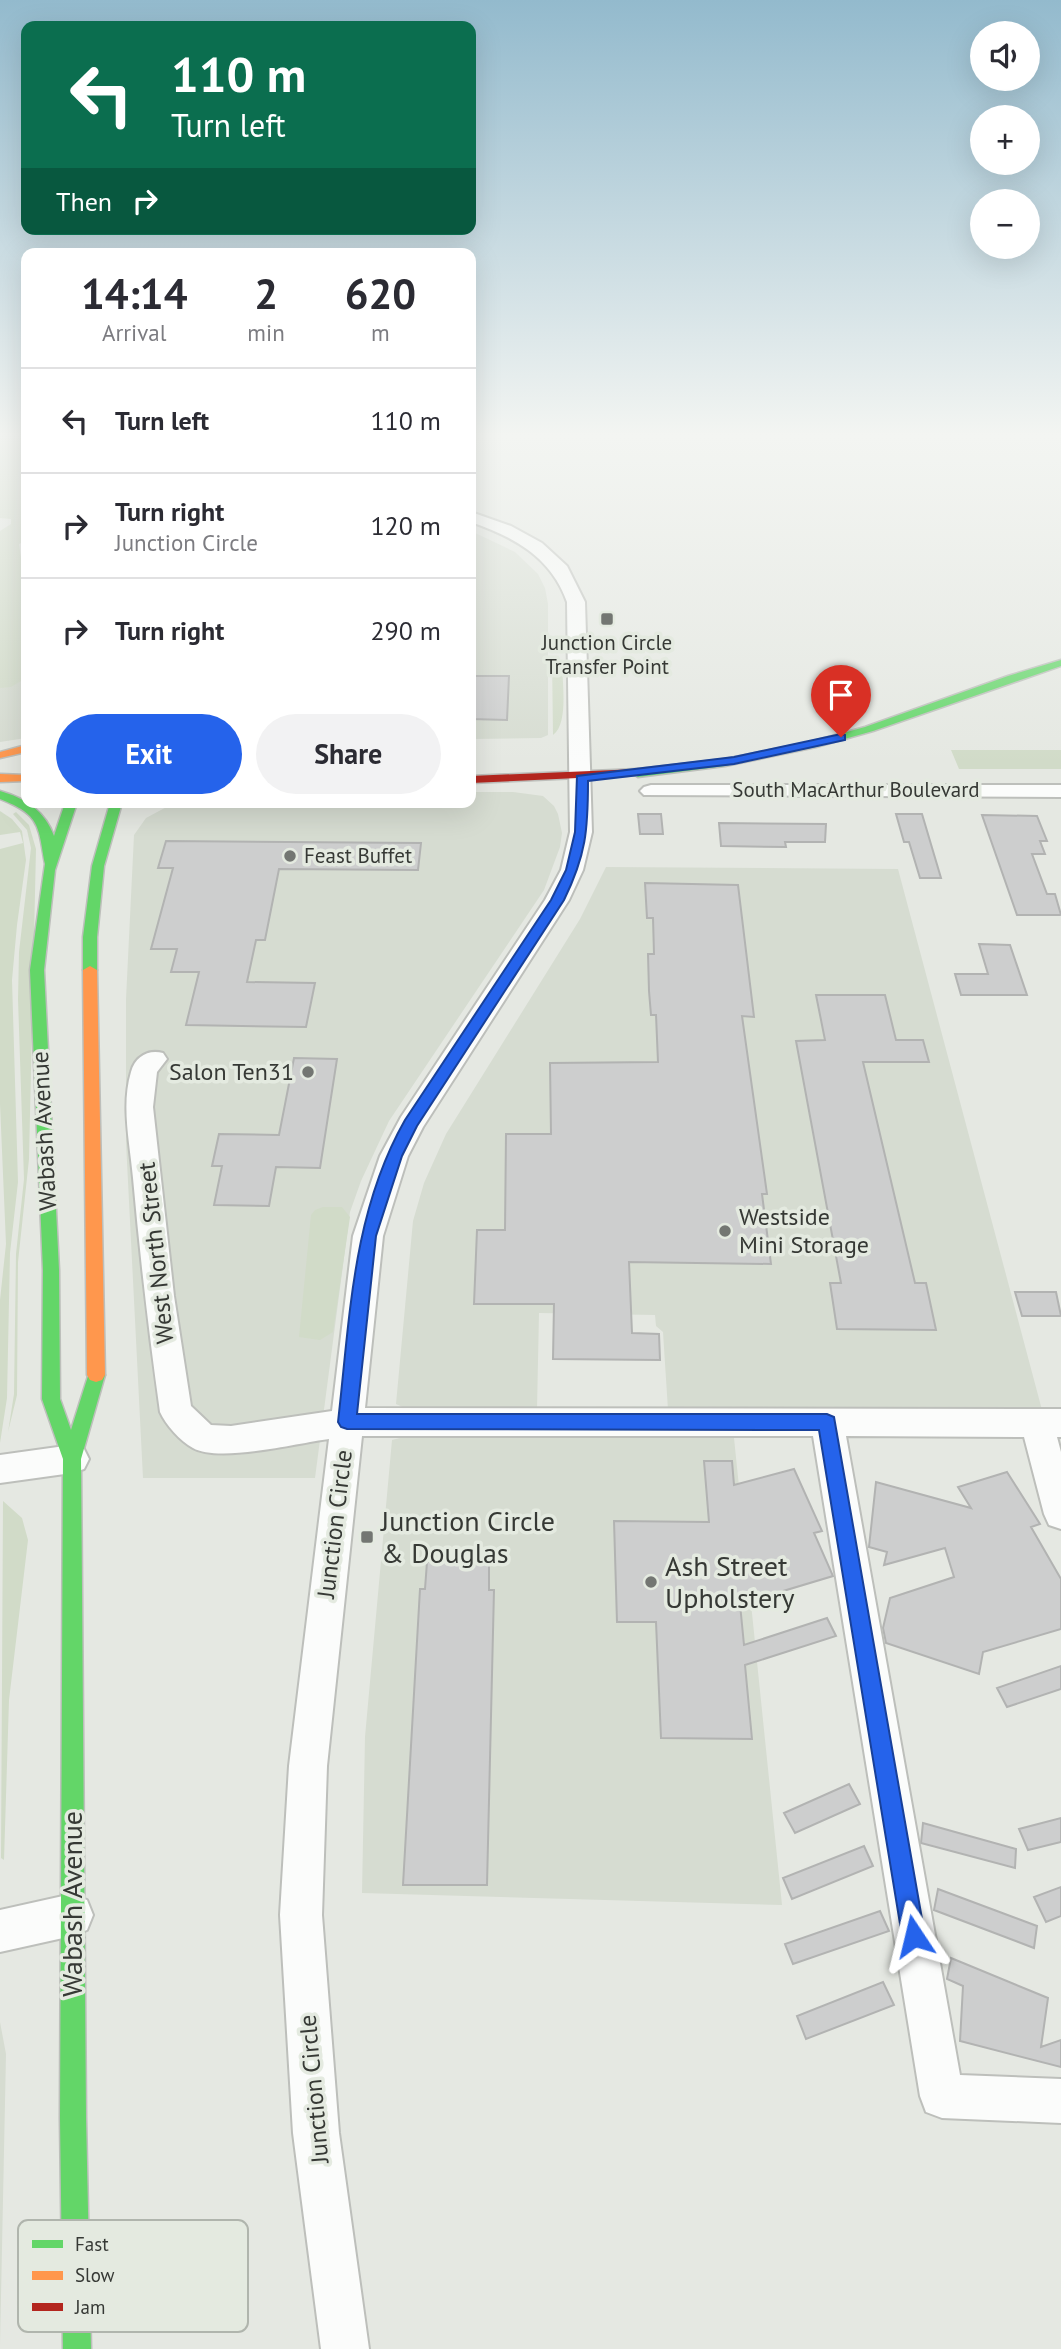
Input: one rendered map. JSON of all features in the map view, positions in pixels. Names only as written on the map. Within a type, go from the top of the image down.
[{"type":"main road","name":"South MacArthur Boulevard","points":[[476,780],[582,778],[704,765],[802,747],[878,726],[987,685],[1061,663]]},
{"type":"main road","points":[[2,755],[21,749]]},
{"type":"main road","points":[[2,755],[21,755]]},
{"type":"main road","points":[[557,755],[588,755]]},
{"type":"main road","points":[[0,778],[21,778]]},
{"type":"main road","points":[[0,795],[21,802]]},
{"type":"main road","points":[[29,808],[40,816],[47,827],[52,843],[50,865]]},
{"type":"main road","name":"Wabash Avenue","points":[[69,808],[50,865],[41,917],[37,970],[51,1270],[51,1399],[72,1459]]},
{"type":"main road","name":"Wabash Avenue","points":[[76,2220],[72,1914],[72,1459],[96,1380],[90,971],[93,900],[114,808]]},
{"type":"main road","points":[[109,914],[114,873],[127,820]]},
{"type":"main road","points":[[90,971],[109,944]]},
{"type":"street","name":"Junction Circle","points":[[345,2349],[316,2133],[301,1915],[307,1766],[368,1236],[380,1194],[394,1156],[411,1124],[557,900],[572,870],[581,832],[582,778],[588,755],[576,602],[571,584],[558,565],[533,545]]},
{"type":"street","points":[[890,770],[897,790]]},
{"type":"street","name":"South MacArthur Boulevard","points":[[651,791],[1061,791]]},
{"type":"street","name":"West North Street","points":[[154,1059],[144,1070],[139,1107],[159,1296],[176,1412],[203,1438],[230,1440],[347,1422]]},
{"type":"street","points":[[347,1422],[1049,1423],[1061,1514]]},
{"type":"street","points":[[827,1422],[942,2096],[1061,2101]]},
{"type":"street","points":[[0,1469],[72,1459]]},
{"type":"street","points":[[0,1931],[72,1914]]},
{"type":"shaded area","points":[[476,545],[500,545],[515,552],[538,574],[545,588],[548,604],[548,735],[541,738],[476,739]]},
{"type":"shaded area","points":[[0,647],[21,647],[21,739],[0,742]]},
{"type":"shaded area","points":[[476,792],[513,792],[543,796],[558,814],[562,833],[560,847],[544,890],[389,1121],[361,1181],[350,1212],[315,1478],[143,1478],[126,1142],[126,999],[134,835],[146,818],[165,808],[476,808]]},
{"type":"shaded area","points":[[606,867],[898,869],[1042,1410],[668,1410],[663,1332],[656,1326],[655,1315],[539,1313],[537,1409],[405,1408],[396,1404],[413,1221],[424,1183],[446,1134],[580,919]]},
{"type":"shaded area","points":[[412,1435],[734,1438],[782,1905],[362,1893],[365,1737],[392,1440]]},
{"type":"shaded area","points":[[0,2022],[6,2054],[0,2345]]},
{"type":"green space","points":[[0,545],[19,545],[21,681],[11,687],[0,688]]},
{"type":"green space","points":[[552,658],[562,661],[563,690],[561,721],[553,735]]},
{"type":"green space","points":[[951,750],[1061,750],[1061,769],[959,769]]},
{"type":"green space","points":[[0,811],[12,819],[22,831],[26,860],[12,980],[18,1182],[10,1253],[7,1398],[0,1443],[0,1300],[6,1244],[0,1104],[0,849],[23,843],[20,832],[0,835]]},
{"type":"green space","points":[[16,812],[29,825],[36,849],[29,1159],[18,1262],[17,1395],[8,1432],[14,1394],[16,1254],[24,1179],[19,952],[31,848],[27,830],[13,814]]},
{"type":"green space","points":[[323,1207],[342,1207],[350,1217],[333,1332],[320,1340],[299,1337],[311,1215]]},
{"type":"green space","points":[[3,1501],[22,1518],[28,1540],[9,1700],[4,1860],[1,1858]]},
{"type":"building","points":[[476,676],[509,676],[507,720],[476,719]]},
{"type":"building","points":[[638,814],[661,814],[663,834],[640,834]]},
{"type":"building","points":[[896,814],[922,814],[941,878],[920,878],[909,842],[904,842]]},
{"type":"building","points":[[982,815],[1037,816],[1047,841],[1040,841],[1045,854],[1032,854],[1047,894],[1055,894],[1061,915],[1017,915]]},
{"type":"building","points":[[719,823],[826,824],[825,842],[785,842],[786,847],[721,846]]},
{"type":"building","points":[[166,841],[421,843],[418,870],[279,869],[265,940],[256,940],[247,982],[315,983],[306,1027],[186,1025],[199,972],[171,972],[177,949],[151,949],[173,868],[158,868]]},
{"type":"building","points":[[645,883],[738,885],[754,1017],[742,1016],[767,1194],[762,1194],[771,1264],[629,1262],[632,1333],[659,1334],[660,1360],[553,1359],[554,1304],[474,1304],[477,1230],[505,1230],[506,1134],[551,1134],[550,1063],[658,1062],[656,1015],[651,1015],[649,991],[648,954],[654,954],[653,918],[647,918]]},
{"type":"building","points":[[979,944],[1010,945],[1027,995],[961,995],[955,974],[988,974]]},
{"type":"building","points":[[816,995],[885,995],[896,1040],[923,1040],[929,1062],[863,1062],[915,1283],[926,1283],[936,1330],[837,1329],[830,1283],[841,1283],[796,1041],[825,1040]]},
{"type":"building","points":[[294,1058],[337,1059],[320,1168],[276,1167],[269,1206],[214,1205],[222,1166],[212,1166],[219,1134],[279,1135]]},
{"type":"building","points":[[1015,1292],[1056,1292],[1061,1316],[1022,1316]]},
{"type":"building","points":[[704,1461],[732,1461],[734,1485],[794,1469],[822,1531],[814,1533],[833,1576],[740,1604],[744,1645],[827,1618],[836,1636],[745,1665],[752,1739],[661,1738],[656,1622],[617,1622],[614,1521],[709,1522]]},
{"type":"building","points":[[1007,1472],[1040,1524],[1031,1527],[1061,1579],[1061,1629],[983,1652],[979,1674],[886,1643],[883,1628],[890,1598],[954,1577],[945,1548],[884,1565],[887,1552],[869,1547],[876,1482],[971,1508],[958,1487]]},
{"type":"building","points":[[427,1562],[489,1562],[489,1590],[494,1590],[487,1885],[403,1885],[420,1589],[425,1589]]},
{"type":"building","points":[[1061,1666],[1061,1689],[1007,1707],[997,1688]]},
{"type":"building","points":[[849,1784],[860,1804],[795,1833],[784,1813]]},
{"type":"building","points":[[1061,1818],[1061,1842],[1028,1850],[1019,1829]]},
{"type":"building","points":[[923,1823],[1016,1849],[1015,1868],[921,1843]]},
{"type":"building","points":[[864,1846],[873,1866],[792,1899],[783,1878]]},
{"type":"building","points":[[1061,1887],[1061,1916],[1046,1922],[1034,1897]]},
{"type":"building","points":[[938,1889],[1037,1926],[1034,1948],[934,1910]]},
{"type":"building","points":[[880,1911],[889,1931],[793,1964],[785,1944]]},
{"type":"building","points":[[951,1958],[1048,1998],[1041,2047],[1061,2040],[1061,2067],[960,2041],[963,1986],[947,1979]]},
{"type":"building","points":[[883,1982],[894,2005],[806,2039],[797,2016]]},
{"type":"traffic: fast","points":[[638,773],[696,767],[812,745],[869,729],[1061,663]]},
{"type":"traffic: fast","points":[[0,795],[21,804]]},
{"type":"traffic: fast","points":[[28,808],[45,827],[50,863]]},
{"type":"traffic: fast","points":[[69,808],[49,870],[37,970],[51,1270],[51,1399],[72,1459]]},
{"type":"traffic: fast","points":[[90,970],[90,937],[98,866],[115,808]]},
{"type":"traffic: fast","points":[[75,2220],[72,1459],[96,1375]]},
{"type":"traffic: fast","points":[[77,2332],[77,2349]]},
{"type":"traffic: slow","points":[[3,755],[21,750]]},
{"type":"traffic: slow","points":[[0,778],[21,778]]},
{"type":"traffic: slow","points":[[90,970],[96,1375]]},
{"type":"traffic: jam","points":[[476,780],[638,773]]},
{"type":"place","name":"Junction Circle Transfer Point","points":[[607,619]]},
{"type":"place","name":"Feast Buffet","points":[[290,856]]},
{"type":"place","name":"Salon Ten31","points":[[308,1072]]},
{"type":"place","name":"Westside Mini Storage","points":[[725,1231]]},
{"type":"place","name":"Junction Circle & Douglas","points":[[367,1537]]},
{"type":"place","name":"Ash Street Upholstery","points":[[651,1582]]},
{"type":"route","points":[[841,737],[734,761],[582,778],[580,843],[572,870],[557,900],[411,1124],[394,1156],[380,1194],[368,1236],[347,1422],[827,1422],[914,1936]]}]
